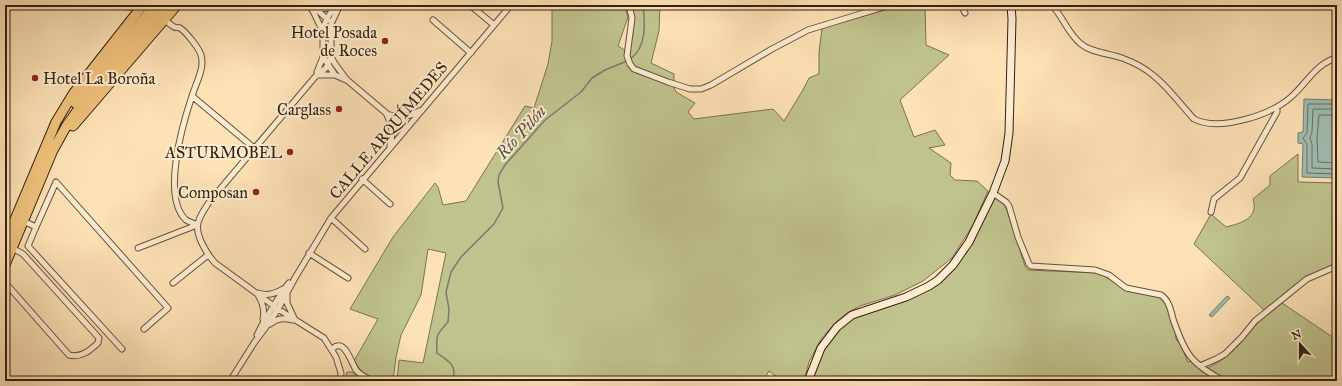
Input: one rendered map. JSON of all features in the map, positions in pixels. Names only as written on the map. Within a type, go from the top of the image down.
[{"type":"highway","points":[[43,151],[79,96],[155,5]]},
{"type":"highway","points":[[8,246],[23,221],[53,150],[67,125],[85,100],[165,5]]},
{"type":"highway","points":[[50,158],[69,131],[177,5]]},
{"type":"highway","points":[[5,266],[8,246],[43,151],[56,122],[73,94],[142,7]]},
{"type":"street","points":[[105,5],[142,7]]},
{"type":"street","points":[[308,5],[332,21]]},
{"type":"street","points":[[314,10],[330,8],[338,5]]},
{"type":"street","points":[[322,30],[327,19],[338,5]]},
{"type":"street","points":[[338,5],[332,21],[331,57],[328,64],[317,74],[210,201],[201,214],[197,225],[200,239],[214,263],[296,321],[324,338],[332,349],[339,365],[341,373],[340,381]]},
{"type":"street","points":[[470,5],[494,25]]},
{"type":"street","name":"CALLE ARQUÍMEDES","points":[[285,291],[331,218],[511,5]]},
{"type":"street","points":[[629,5],[632,18],[627,56],[634,69],[690,89],[701,89],[711,85],[772,49],[808,30],[890,5]]},
{"type":"street","points":[[961,5],[965,13]]},
{"type":"street","points":[[808,381],[821,348],[836,327],[852,315],[906,297],[929,286],[938,280],[953,265],[969,242],[993,193],[1005,161],[1009,133],[1012,19],[1011,5]]},
{"type":"street","points":[[1012,19],[1016,5]]},
{"type":"street","points":[[1052,5],[1074,38],[1082,45],[1091,50],[1121,58],[1145,69],[1156,77],[1194,119],[1200,122],[1230,123],[1265,113],[1292,97],[1322,64],[1337,58]]},
{"type":"street","points":[[314,10],[322,30],[323,57],[317,74]]},
{"type":"street","points":[[165,19],[174,27],[180,28],[194,43],[201,55],[202,68],[192,96],[177,150],[174,190],[180,212],[186,220],[197,225]]},
{"type":"street","points":[[433,20],[471,53]]},
{"type":"street","points":[[323,57],[335,75]]},
{"type":"street","points":[[331,57],[347,80],[405,129]]},
{"type":"street","points":[[328,64],[332,65],[343,74]]},
{"type":"street","points":[[317,74],[335,75],[347,80]]},
{"type":"street","points":[[192,96],[254,148]]},
{"type":"street","points":[[1211,212],[1214,199],[1240,178],[1277,112],[1277,107]]},
{"type":"street","points":[[386,113],[396,117],[402,117],[414,114],[423,109]]},
{"type":"street","points":[[386,113],[392,127],[392,137],[389,148]]},
{"type":"street","points":[[362,180],[390,204]]},
{"type":"street","points":[[122,349],[28,246],[56,182],[168,308],[144,329]]},
{"type":"street","points":[[993,193],[1006,202],[1009,206],[1018,237],[1031,266],[1095,270],[1109,275],[1126,288],[1161,295],[1168,304],[1184,350],[1204,370],[1224,381]]},
{"type":"street","points":[[331,218],[365,248]]},
{"type":"street","points":[[23,221],[36,227]]},
{"type":"street","points":[[138,248],[197,225]]},
{"type":"street","points":[[8,246],[23,254],[99,338],[98,343],[86,353],[76,356],[69,355],[9,287]]},
{"type":"street","points":[[309,253],[348,278]]},
{"type":"street","points":[[173,283],[208,255]]},
{"type":"street","points":[[1200,366],[1216,360],[1224,354],[1242,337],[1255,321],[1302,282],[1311,276],[1337,266]]},
{"type":"street","name":"CALLE ARQUÍMEDES","points":[[254,343],[277,303],[294,278]]},
{"type":"street","name":"CALLE ARQUÍMEDES","points":[[230,381],[290,282]]},
{"type":"street","points":[[256,293],[264,295],[285,291],[291,315],[296,321]]},
{"type":"street","points":[[256,293],[263,304],[265,325],[278,319],[286,318],[296,321]]},
{"type":"street","name":"CALLE ARQUÍMEDES","points":[[260,334],[265,325]]},
{"type":"street","points":[[332,349],[337,346],[342,346],[360,374],[372,381]]},
{"type":"green space","points":[[552,5],[624,5],[628,17],[618,46],[626,51],[632,18],[629,5],[660,5],[659,31],[651,63],[674,74],[674,87],[676,92],[695,103],[688,112],[694,119],[773,109],[784,121],[809,78],[819,74],[819,52],[822,28],[902,5],[925,5],[926,45],[949,55],[900,100],[914,137],[935,130],[945,145],[929,148],[951,163],[950,175],[955,180],[977,181],[988,191],[973,225],[952,258],[923,281],[895,295],[860,306],[847,313],[837,321],[821,339],[809,362],[804,381],[782,381],[769,371],[763,381],[397,381],[399,360],[423,363],[446,253],[428,249],[421,295],[401,335],[393,381],[370,378],[362,372],[354,361],[378,319],[350,309],[393,237],[435,183],[438,187],[443,205],[466,201],[525,106],[534,108],[548,64],[552,41]]},
{"type":"green space","points":[[1298,154],[1298,182],[1337,183],[1337,263],[1296,284],[1264,310],[1194,244],[1211,214],[1226,227],[1238,224],[1248,219],[1254,211],[1253,199],[1270,185],[1270,176]]},
{"type":"green space","points":[[994,197],[1002,202],[1006,208],[1025,266],[1028,270],[1099,273],[1129,291],[1161,298],[1166,304],[1176,335],[1175,336],[1177,341],[1179,341],[1188,362],[1192,361],[1201,371],[1208,375],[1208,379],[1212,381],[812,381],[823,350],[838,331],[846,324],[855,317],[908,299],[952,270],[967,252]]},
{"type":"green space","points":[[1282,303],[1337,340],[1337,381],[1227,381],[1207,369],[1227,356],[1260,321]]},
{"type":"green space","points":[[347,372],[352,372],[362,381],[345,381]]},
{"type":"water","points":[[1304,99],[1337,100],[1337,178],[1302,177],[1303,144],[1298,143],[1298,133],[1303,132]]},
{"type":"water","points":[[1227,296],[1230,298],[1212,317],[1209,315]]},
{"type":"waterway","name":"Río Pilón","points":[[630,59],[636,54],[644,34],[643,5]]},
{"type":"waterway","name":"Río Pilón","points":[[453,381],[453,367],[448,361],[437,353],[438,336],[448,322],[449,309],[446,292],[451,272],[461,257],[494,224],[503,208],[498,182],[499,175],[505,165],[545,120],[581,92],[592,78],[605,70],[627,61]]},
{"type":"place","name":"Hotel Posada de Roces","points":[[385,41]]},
{"type":"place","name":"Hotel La Boroña","points":[[35,78]]},
{"type":"place","name":"Carglass","points":[[339,109]]},
{"type":"place","name":"ASTURMOBEL","points":[[290,152]]},
{"type":"place","name":"Composan","points":[[256,192]]}]
